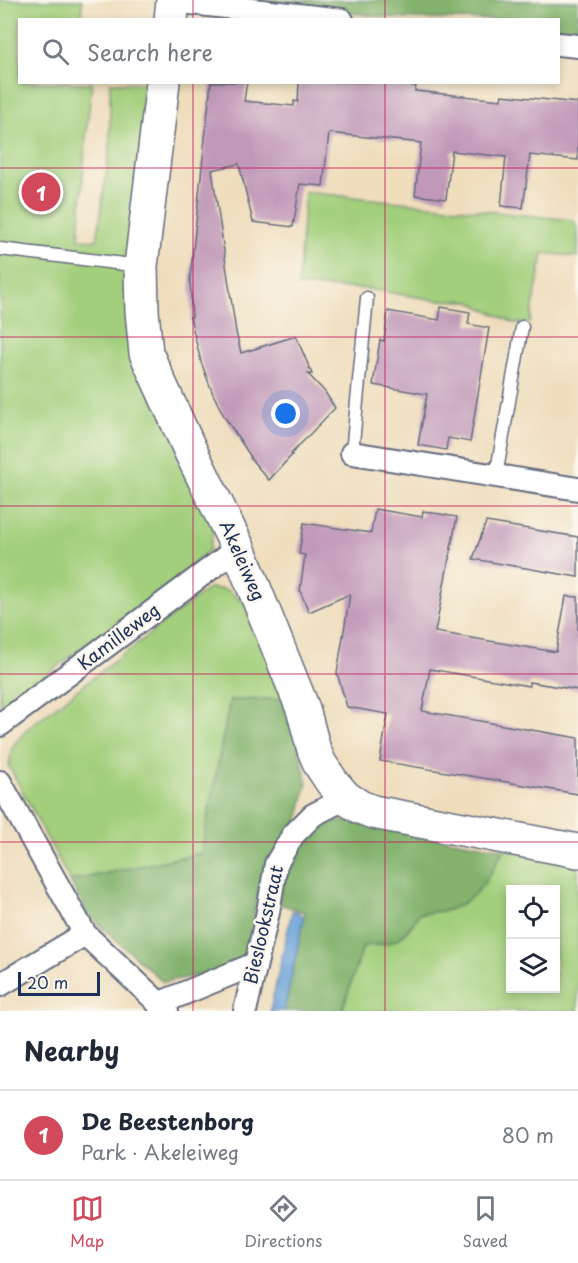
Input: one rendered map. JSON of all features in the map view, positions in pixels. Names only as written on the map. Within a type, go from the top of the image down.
[{"type":"street","points":[[171,18],[173,0],[325,18]]},
{"type":"street","points":[[560,44],[578,46]]},
{"type":"street","name":"Akeleiweg","points":[[163,84],[141,266],[146,353],[238,548],[303,709],[317,757],[332,782],[346,798],[373,812],[578,851]]},
{"type":"street","points":[[352,453],[578,489]]},
{"type":"street","name":"Kamilleweg","points":[[0,725],[238,548]]},
{"type":"street","points":[[0,782],[85,934],[163,1008],[255,964]]},
{"type":"street","name":"Bieslookstraat","points":[[244,1011],[268,912],[276,864],[293,835],[313,815],[346,798]]},
{"type":"street","points":[[0,985],[85,934]]},
{"type":"lane","points":[[0,249],[141,266]]},
{"type":"lane","points":[[352,453],[368,298]]},
{"type":"lane","points":[[496,476],[522,327]]},
{"type":"green space","points":[[0,0],[82,0],[82,18],[18,18],[18,84],[92,84],[85,145],[79,239],[97,240],[110,146],[110,84],[149,84],[147,353],[214,528],[209,550],[160,593],[0,710]]},
{"type":"green space","points":[[226,0],[578,1],[578,38],[560,35],[560,18],[397,18]]},
{"type":"green space","points":[[305,192],[572,220],[578,227],[578,257],[543,253],[530,323],[514,323],[468,301],[435,300],[369,289],[298,286]]},
{"type":"green space","points":[[209,588],[228,590],[252,609],[286,699],[230,700],[201,853],[70,881],[9,766],[12,747],[28,728]]},
{"type":"green space","points":[[286,699],[297,734],[307,783],[297,825],[267,872],[258,893],[247,955],[223,971],[163,982],[87,914],[70,881],[201,853],[230,700]]},
{"type":"green space","points":[[342,821],[504,849],[482,886],[467,901],[448,910],[419,914],[407,931],[397,940],[363,946],[342,1011],[284,1011],[305,912],[279,904],[287,863],[293,850],[304,837],[319,828]]},
{"type":"green space","points":[[504,849],[578,862],[578,1011],[342,1011],[363,946],[397,940],[407,931],[419,914],[448,910],[491,873]]},
{"type":"water","points":[[292,911],[304,917],[284,1011],[270,1011]]},
{"type":"building","points":[[211,84],[247,84],[244,101],[294,106],[294,101],[298,102],[299,84],[398,84],[416,86],[415,91],[501,100],[502,95],[578,103],[578,160],[530,155],[523,208],[501,206],[506,157],[452,151],[446,199],[415,195],[421,143],[329,133],[323,186],[300,184],[293,227],[253,222],[239,164],[212,170],[241,353],[296,336],[312,374],[308,374],[325,392],[335,408],[269,480],[250,458],[213,394],[201,362],[190,317],[192,317],[190,279]]},
{"type":"building","points":[[441,307],[470,312],[468,324],[489,328],[470,442],[448,438],[446,450],[418,445],[427,394],[373,385],[380,340],[384,341],[388,311],[439,320]]},
{"type":"building","points":[[375,509],[422,517],[423,511],[457,517],[435,632],[556,652],[566,596],[578,597],[578,690],[529,682],[529,686],[430,669],[422,711],[578,738],[578,794],[380,761],[388,714],[347,707],[337,673],[350,594],[309,612],[300,591],[305,555],[299,554],[304,523],[371,533]]},
{"type":"building","points":[[486,522],[578,537],[578,577],[473,559]]},
{"type":"place","name":"De Beestenborg","points":[[41,192]]}]
